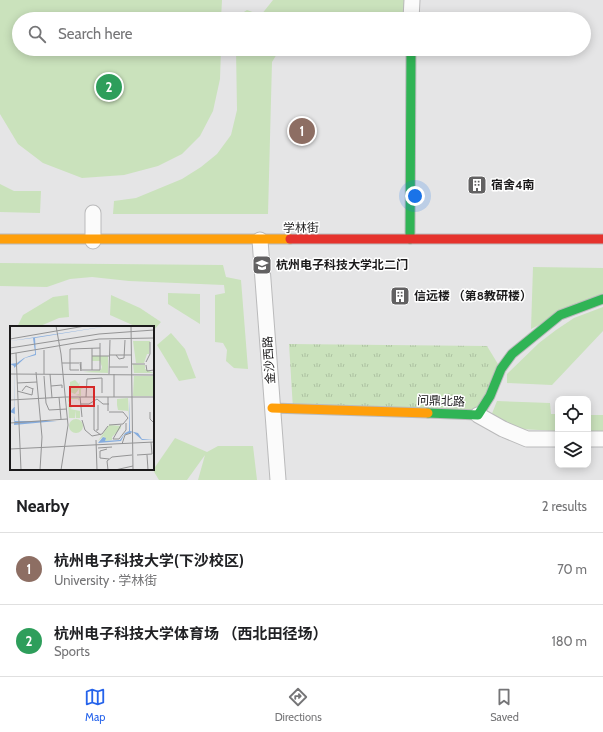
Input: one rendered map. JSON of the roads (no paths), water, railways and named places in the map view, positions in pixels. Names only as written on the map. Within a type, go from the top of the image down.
[{"type":"main road","points":[[410,239],[411,56]]},
{"type":"main road","name":"学林街","points":[[0,239],[603,239]]},
{"type":"main road","name":"问鼎北路","points":[[272,408],[478,415],[490,396],[501,369],[512,354],[560,315],[603,299]]},
{"type":"street","points":[[411,12],[412,0]]},
{"type":"street","points":[[93,213],[93,240]]},
{"type":"street","name":"金沙西路","points":[[260,240],[278,480]]},
{"type":"street","points":[[478,415],[503,429],[527,439],[555,439]]},
{"type":"street","points":[[591,439],[603,439]]},
{"type":"place","name":"杭州电子科技大学体育场 （西北田径场）","points":[[109,87]]},
{"type":"place","name":"杭州电子科技大学(下沙校区)","points":[[302,131]]},
{"type":"place","name":"宿舍4南","points":[[477,185]]},
{"type":"place","name":"杭州电子科技大学北二门","points":[[262,265]]},
{"type":"place","name":"信远楼 （第8教研楼）","points":[[400,296]]}]
